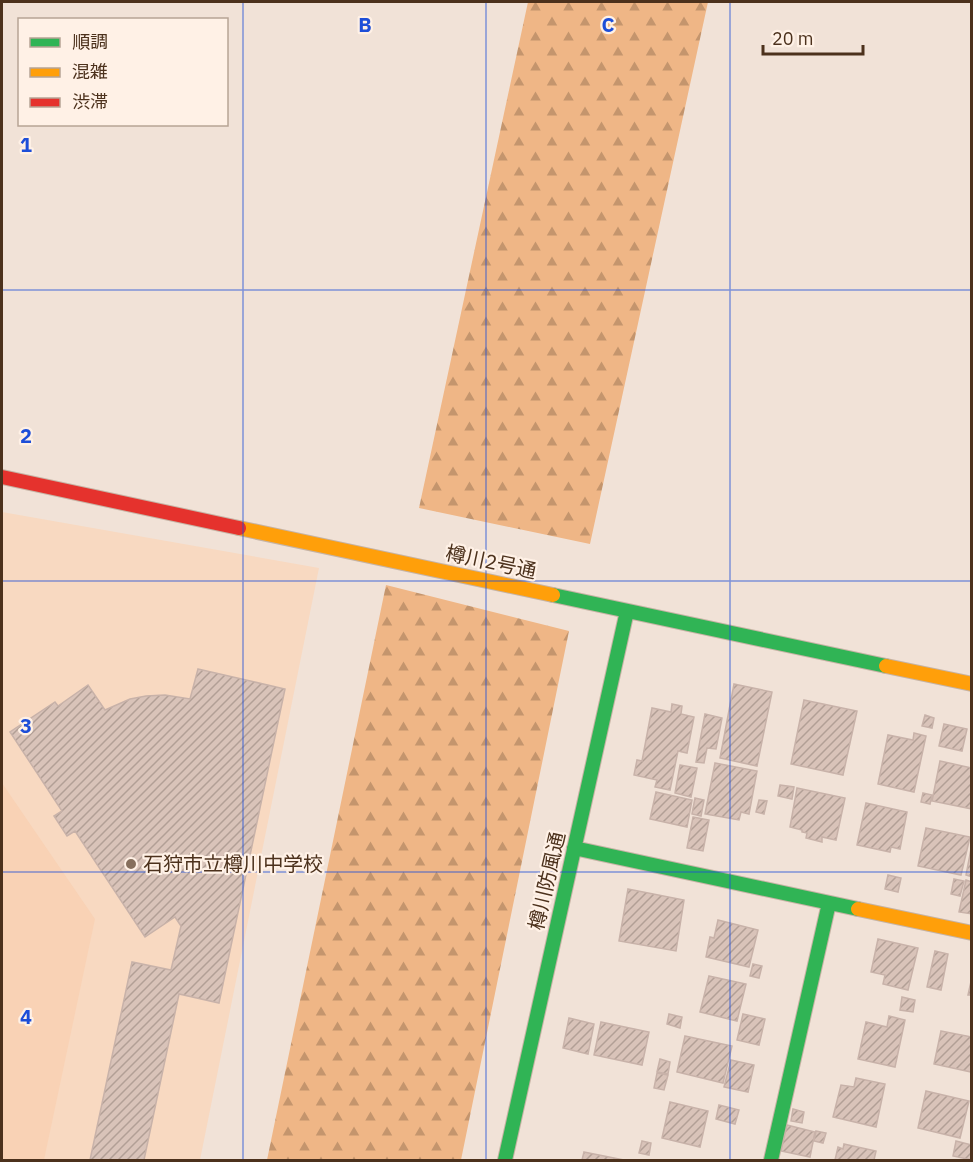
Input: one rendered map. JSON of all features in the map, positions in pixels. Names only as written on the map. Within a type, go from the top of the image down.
[{"type":"street","name":"樽川2号通","points":[[2,477],[972,684]]},
{"type":"street","name":"樽川防風通","points":[[505,1161],[627,611]]},
{"type":"street","points":[[574,848],[972,933]]},
{"type":"street","points":[[771,1161],[829,903]]},
{"type":"shaded area","name":"石狩市立樽川中学校","points":[[2,512],[319,568],[200,1160],[2,1160]]},
{"type":"shaded area","points":[[2,783],[95,919],[44,1160],[2,1160]]},
{"type":"green space","points":[[528,2],[708,2],[590,544],[419,508]]},
{"type":"green space","points":[[386,585],[569,631],[461,1160],[267,1160]]},
{"type":"building","points":[[198,669],[285,689],[219,1003],[179,994],[144,1160],[90,1160],[132,962],[171,970],[181,926],[175,917],[145,937],[75,831],[67,836],[54,816],[62,811],[10,732],[55,702],[58,706],[88,685],[105,710],[130,699],[146,696],[165,695],[190,699]]},
{"type":"building","points":[[734,684],[772,692],[757,766],[720,758]]},
{"type":"building","points":[[804,700],[857,711],[843,775],[791,764]]},
{"type":"building","points":[[672,704],[682,706],[681,714],[694,717],[687,753],[678,751],[670,790],[655,787],[657,780],[634,775],[637,760],[642,761],[652,708],[671,712]]},
{"type":"building","points":[[705,714],[722,718],[716,749],[707,748],[704,763],[696,762]]},
{"type":"building","points":[[925,715],[934,718],[932,728],[922,726]]},
{"type":"building","points":[[944,724],[967,729],[962,751],[939,746]]},
{"type":"building","points":[[914,733],[926,736],[914,792],[878,784],[888,735],[913,740]]},
{"type":"building","points":[[940,761],[972,768],[972,809],[932,801]]},
{"type":"building","points":[[715,763],[757,771],[749,814],[741,812],[739,820],[705,814]]},
{"type":"building","points":[[680,765],[697,768],[691,797],[675,793]]},
{"type":"building","points":[[780,785],[794,787],[792,799],[778,796]]},
{"type":"building","points":[[797,788],[845,798],[836,840],[822,837],[822,842],[806,838],[807,833],[790,827]]},
{"type":"building","points":[[656,792],[692,800],[687,827],[650,819]]},
{"type":"building","points":[[923,793],[932,795],[930,804],[921,802]]},
{"type":"building","points":[[695,798],[704,800],[701,816],[692,814]]},
{"type":"building","points":[[759,800],[767,801],[764,814],[756,812]]},
{"type":"building","points":[[866,803],[907,812],[900,849],[891,847],[890,852],[857,845]]},
{"type":"building","points":[[693,817],[709,820],[703,851],[687,848]]},
{"type":"building","points":[[926,828],[970,837],[961,875],[918,866]]},
{"type":"building","points":[[972,849],[972,877],[966,875]]},
{"type":"building","points":[[888,875],[901,878],[898,892],[885,889]]},
{"type":"building","points":[[954,879],[964,881],[960,896],[951,894]]},
{"type":"building","points":[[966,880],[972,882],[972,914],[959,912]]},
{"type":"building","points":[[628,889],[684,900],[676,951],[619,941]]},
{"type":"building","points":[[718,920],[758,930],[749,967],[706,957],[710,937],[714,938]]},
{"type":"building","points":[[878,939],[918,948],[908,990],[883,984],[885,975],[871,972]]},
{"type":"building","points":[[935,951],[948,954],[941,990],[927,987]]},
{"type":"building","points":[[753,964],[762,966],[759,978],[750,976]]},
{"type":"building","points":[[709,976],[746,984],[737,1021],[700,1012]]},
{"type":"building","points":[[972,977],[972,995],[968,995]]},
{"type":"building","points":[[902,997],[915,1000],[913,1012],[900,1010]]},
{"type":"building","points":[[669,1014],[682,1017],[680,1028],[667,1024]]},
{"type":"building","points":[[743,1014],[765,1019],[759,1045],[737,1040]]},
{"type":"building","points":[[889,1016],[905,1020],[895,1067],[858,1059],[866,1022],[887,1027]]},
{"type":"building","points":[[569,1018],[594,1024],[588,1054],[563,1048]]},
{"type":"building","points":[[601,1022],[649,1032],[642,1065],[594,1055]]},
{"type":"building","points":[[941,1031],[972,1037],[971,1072],[934,1064]]},
{"type":"building","points":[[685,1036],[732,1046],[723,1083],[677,1072]]},
{"type":"building","points":[[660,1059],[670,1062],[668,1074],[657,1072]]},
{"type":"building","points":[[731,1060],[754,1065],[748,1092],[724,1087]]},
{"type":"building","points":[[657,1073],[668,1075],[664,1090],[654,1088]]},
{"type":"building","points":[[856,1078],[885,1084],[876,1127],[833,1117],[841,1085],[854,1087]]},
{"type":"building","points":[[926,1091],[969,1101],[960,1138],[918,1128]]},
{"type":"building","points":[[670,1102],[708,1111],[700,1147],[662,1138]]},
{"type":"building","points":[[719,1105],[739,1110],[735,1124],[716,1119]]},
{"type":"building","points":[[793,1109],[804,1112],[802,1123],[791,1121]]},
{"type":"building","points":[[787,1125],[815,1132],[810,1157],[781,1151]]},
{"type":"building","points":[[816,1131],[826,1133],[823,1143],[814,1141]]},
{"type":"building","points":[[642,1141],[651,1143],[649,1155],[639,1153]]},
{"type":"building","points":[[956,1141],[972,1145],[972,1160],[953,1156]]},
{"type":"building","points":[[844,1144],[876,1151],[874,1160],[835,1160],[838,1147],[843,1149]]},
{"type":"building","points":[[584,1152],[624,1160],[582,1160]]},
{"type":"traffic: fast","points":[[553,595],[886,666]]},
{"type":"traffic: fast","points":[[505,1160],[627,611]]},
{"type":"traffic: fast","points":[[574,848],[858,909]]},
{"type":"traffic: fast","points":[[771,1160],[829,903]]},
{"type":"traffic: slow","points":[[239,528],[553,595]]},
{"type":"traffic: slow","points":[[886,666],[972,684]]},
{"type":"traffic: slow","points":[[858,909],[972,933]]},
{"type":"traffic: jam","points":[[2,477],[239,528]]},
{"type":"place","name":"石狩市立樽川中学校","points":[[131,864]]}]
